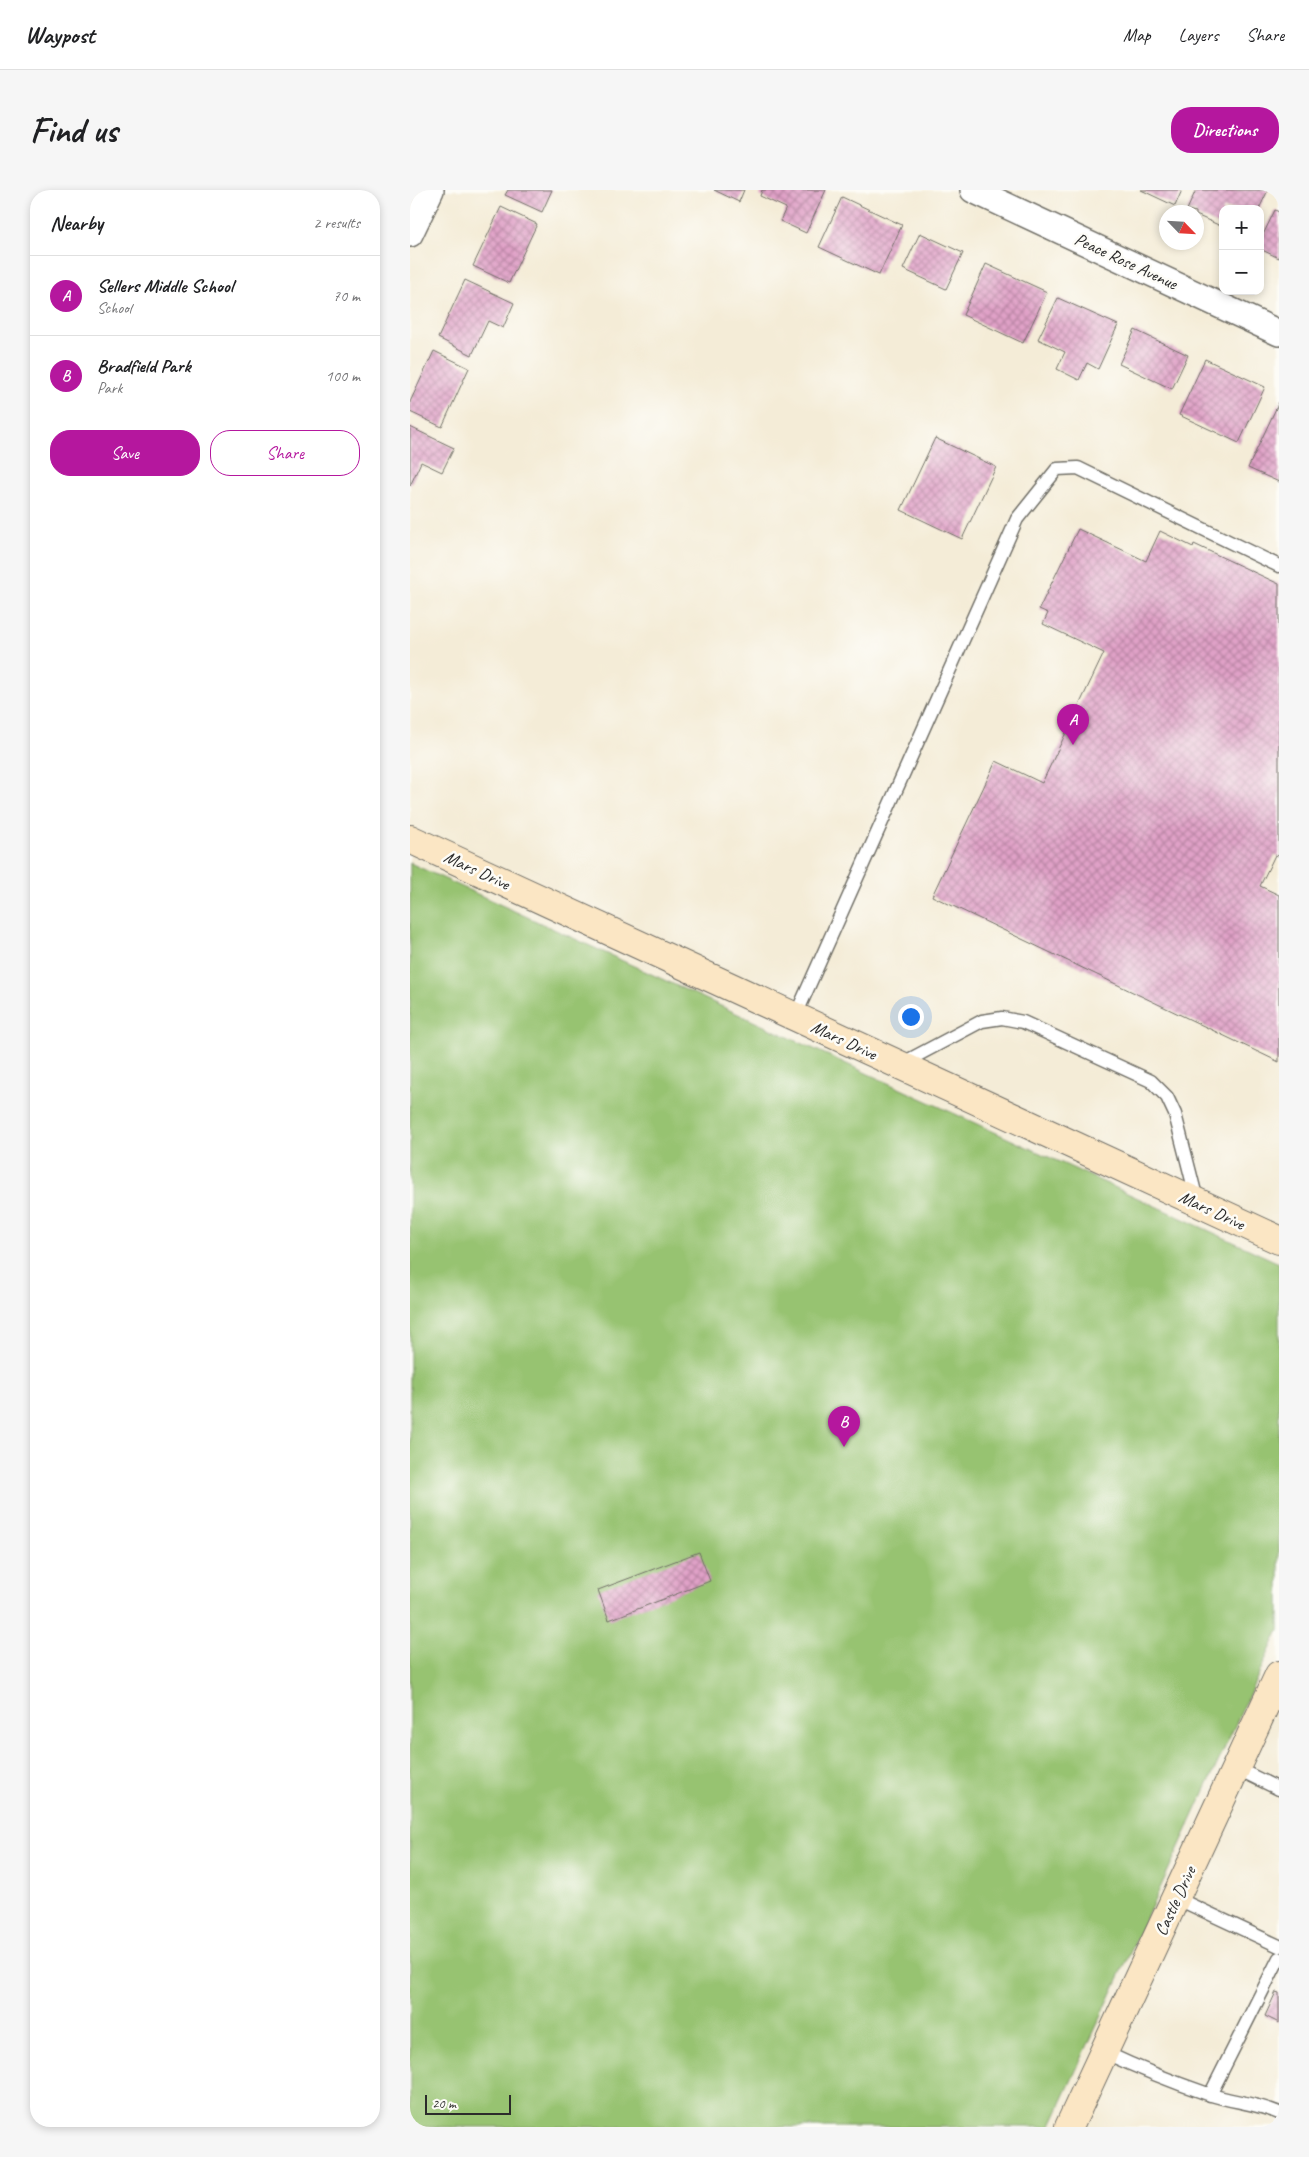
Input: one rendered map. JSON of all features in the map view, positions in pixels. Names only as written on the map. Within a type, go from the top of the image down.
[{"type":"street","points":[[410,234],[431,190]]},
{"type":"street","name":"Peace Rose Avenue","points":[[973,190],[1279,333]]},
{"type":"street","name":"Mars Drive","points":[[410,839],[1279,1240]]},
{"type":"street","name":"Castle Drive","points":[[1069,2127],[1279,1675]]},
{"type":"lane","points":[[795,1017],[1017,520],[1057,469],[1078,468],[1279,566]]},
{"type":"lane","points":[[899,1065],[982,1021],[1002,1018],[1023,1022],[1151,1081],[1167,1097],[1175,1114],[1198,1203]]},
{"type":"lane","points":[[1236,1768],[1279,1789]]},
{"type":"lane","points":[[1176,1898],[1279,1946]]},
{"type":"lane","points":[[1210,2095],[1279,1958]]},
{"type":"lane","points":[[1104,2052],[1143,2070],[1210,2095],[1264,2106],[1279,2113]]},
{"type":"green space","points":[[410,863],[1279,1263],[1279,1630],[1050,2127],[410,2127]]},
{"type":"building","points":[[508,190],[552,190],[542,212],[505,195]]},
{"type":"building","points":[[714,190],[744,190],[739,202]]},
{"type":"building","points":[[762,190],[826,190],[806,233],[780,221],[786,208],[760,196]]},
{"type":"building","points":[[1141,190],[1182,190],[1175,205]]},
{"type":"building","points":[[1196,190],[1268,190],[1261,205],[1219,205],[1219,225],[1204,219],[1204,205],[1189,205]]},
{"type":"building","points":[[842,197],[902,225],[879,275],[819,247]]},
{"type":"building","points":[[501,207],[537,224],[509,283],[473,266]]},
{"type":"building","points":[[1275,210],[1279,212],[1279,258],[1264,251],[1264,233]]},
{"type":"building","points":[[920,233],[963,253],[946,289],[903,269]]},
{"type":"building","points":[[986,264],[1047,292],[1023,343],[963,315]]},
{"type":"building","points":[[465,280],[514,303],[503,328],[488,321],[472,355],[438,338]]},
{"type":"building","points":[[1058,298],[1118,325],[1098,369],[1087,363],[1079,380],[1057,369],[1065,352],[1038,339]]},
{"type":"building","points":[[1135,330],[1188,355],[1172,389],[1119,364]]},
{"type":"building","points":[[434,351],[469,368],[442,427],[410,412],[410,402]]},
{"type":"building","points":[[1205,359],[1265,387],[1239,443],[1179,415]]},
{"type":"building","points":[[1279,402],[1279,482],[1248,468]]},
{"type":"building","points":[[410,427],[454,448],[442,472],[421,462],[410,486]]},
{"type":"building","points":[[935,438],[996,467],[962,539],[901,510]]},
{"type":"building","points":[[1078,529],[1146,561],[1160,531],[1193,547],[1194,544],[1279,584],[1279,856],[1275,855],[1260,886],[1279,895],[1279,1062],[932,896],[996,761],[1042,783],[1104,653],[1043,624],[1048,613],[1039,609]]},
{"type":"building","points":[[699,1552],[710,1581],[609,1620],[598,1590]]},
{"type":"building","points":[[1276,1992],[1279,1993],[1279,2023],[1265,2016]]},
{"type":"place","name":"Sellers Middle School","points":[[1073,745]]},
{"type":"place","name":"Bradfield Park","points":[[844,1447]]}]
